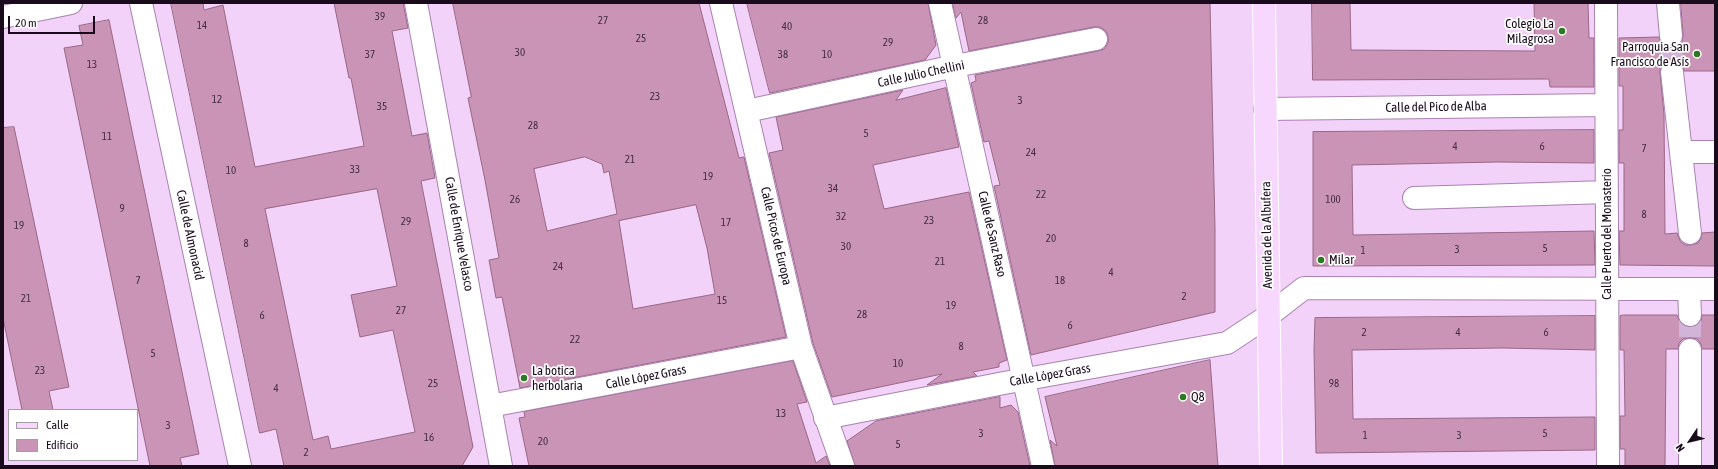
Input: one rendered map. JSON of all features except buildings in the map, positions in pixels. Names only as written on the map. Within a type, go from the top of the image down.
[{"type":"main road","name":"Avenida de la Albufera","points":[[1264,3],[1271,466]]},
{"type":"street","points":[[3,17],[71,3]]},
{"type":"street","name":"Calle de Almonacid","points":[[140,3],[240,466]]},
{"type":"street","name":"Calle de Enrique Velasco","points":[[416,3],[501,466]]},
{"type":"street","name":"Calle Picos de Europa","points":[[721,3],[801,347],[842,466]]},
{"type":"street","name":"Calle de Sanz Raso","points":[[940,3],[1025,379],[1043,466]]},
{"type":"street","name":"Calle Puerto del Monasterio","points":[[1606,3],[1608,466]]},
{"type":"street","points":[[1668,3],[1671,36]]},
{"type":"street","name":"Calle Julio Chellini","points":[[747,111],[955,66],[1096,39]]},
{"type":"street","points":[[1672,72],[1690,233]]},
{"type":"street","name":"Calle del Pico de Alba","points":[[1265,109],[1606,105]]},
{"type":"street","points":[[1681,152],[1715,152]]},
{"type":"street","points":[[1414,198],[1606,192]]},
{"type":"street","name":"Calle López Grass","points":[[825,418],[1025,379],[1227,343],[1268,316],[1304,288],[1715,289]]},
{"type":"street","points":[[1689,289],[1690,315]]},
{"type":"street","name":"Calle López Grass","points":[[490,406],[801,347]]},
{"type":"street","points":[[1690,350],[1690,466]]},
{"type":"tunnel","points":[[1671,36],[1672,72]]},
{"type":"tunnel","points":[[1690,315],[1690,350]]},
{"type":"place","name":"Colegio La Milagrosa","points":[[1562,31]]},
{"type":"place","name":"Parroquia San Francisco de Asís","points":[[1697,54]]},
{"type":"place","name":"Milar","points":[[1321,260]]},
{"type":"place","name":"La botica herbolaria","points":[[524,378]]},
{"type":"place","name":"Q8","points":[[1183,397]]}]
